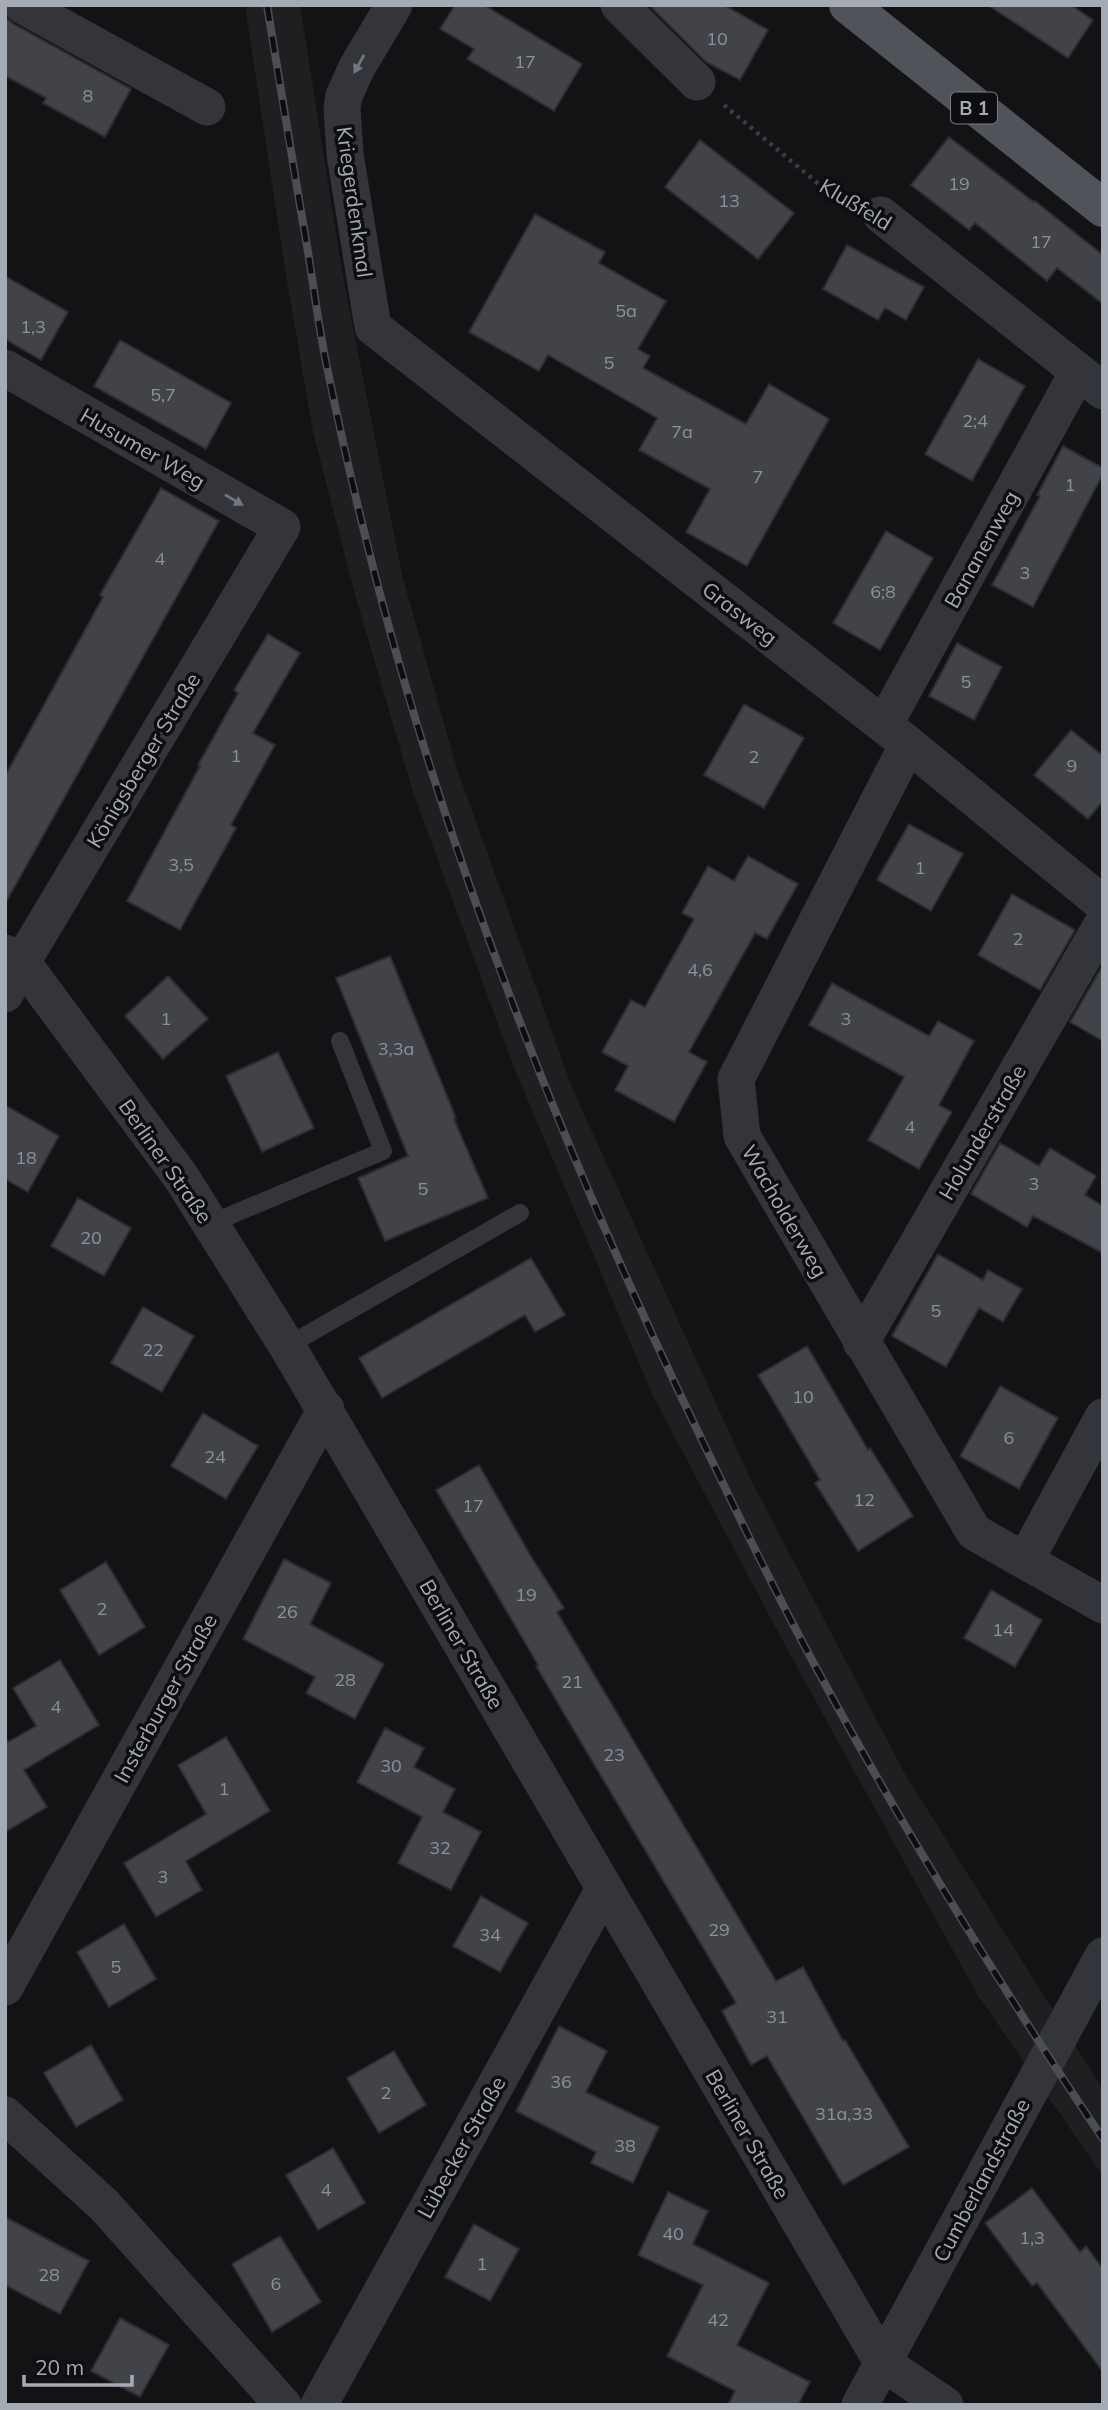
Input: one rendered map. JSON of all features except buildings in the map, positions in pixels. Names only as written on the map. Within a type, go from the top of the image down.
[{"type":"main road","name":"B 1","points":[[848,5],[1103,208]]},
{"type":"street","points":[[22,5],[207,107]]},
{"type":"street","name":"Kriegerdenkmal","points":[[373,327],[345,153],[342,108],[349,85],[394,5]]},
{"type":"street","points":[[619,5],[696,82]]},
{"type":"street","name":"Klußfeld","points":[[881,215],[1090,381]]},
{"type":"street","name":"Grasweg","points":[[373,327],[896,735],[1103,904]]},
{"type":"street","name":"Husumer Weg","points":[[5,368],[282,527]]},
{"type":"street","name":"Bananenweg","points":[[896,735],[1090,381]]},
{"type":"street","name":"Königsberger Straße","points":[[5,994],[14,958],[282,527]]},
{"type":"street","name":"Wacholderweg","points":[[896,735],[736,1079],[742,1136],[974,1532],[1103,1605]]},
{"type":"street","name":"Holunderstraße","points":[[861,1342],[1103,923]]},
{"type":"street","name":"Berliner Straße","points":[[14,958],[181,1177],[326,1409],[882,2362]]},
{"type":"street","name":"Insterburger Straße","points":[[5,1987],[326,1409]]},
{"type":"street","points":[[1025,1561],[1103,1417]]},
{"type":"street","name":"Lübecker Straße","points":[[319,2405],[604,1889]]},
{"type":"street","name":"Cumberlandstraße","points":[[860,2405],[1103,1956]]},
{"type":"street","points":[[5,2115],[104,2205],[282,2405]]},
{"type":"street","points":[[882,2362],[945,2405]]},
{"type":"lane","points":[[211,1224],[383,1151],[340,1041]]},
{"type":"lane","points":[[287,1346],[520,1213]]},
{"type":"path","name":"Klußfeld","points":[[696,82],[834,196],[881,215]]},
{"type":"shaded area","points":[[245,5],[300,5],[342,271],[402,575],[457,769],[573,1090],[751,1480],[905,1774],[1103,2090],[1103,2176],[977,1994],[787,1649],[653,1396],[513,1065],[413,792],[354,591],[313,432]]},
{"type":"railway","points":[[267,5],[325,357],[372,563],[431,769],[461,860],[527,1040],[562,1129],[639,1305],[800,1638],[920,1851],[991,1967],[1103,2139]]}]
